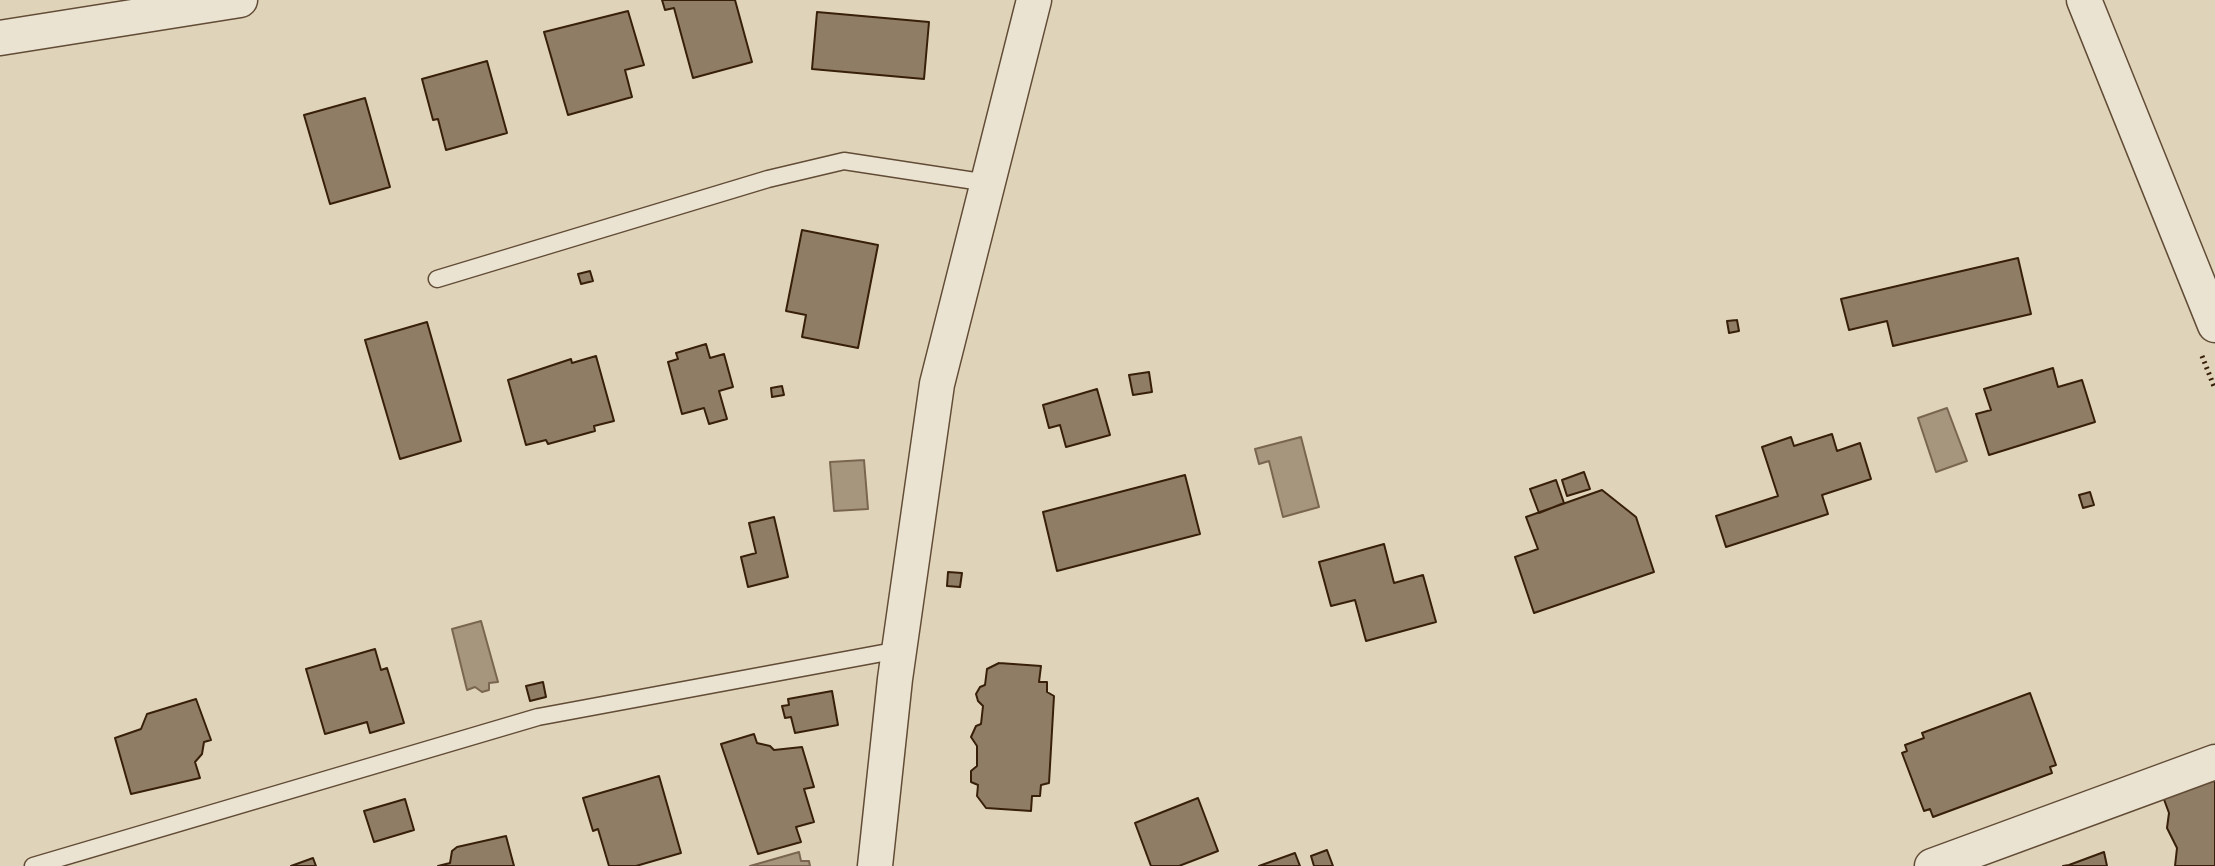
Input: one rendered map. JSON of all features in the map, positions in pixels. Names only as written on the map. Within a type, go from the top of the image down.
[{"type":"street","points":[[0,38],[240,0]]},
{"type":"street","points":[[875,866],[899,650],[937,384],[1034,0]]},
{"type":"street","points":[[2084,0],[2215,325]]},
{"type":"street","points":[[1932,866],[2215,762]]},
{"type":"lane","points":[[437,279],[768,179],[844,161],[988,183]]},
{"type":"lane","points":[[33,866],[538,717],[899,650]]},
{"type":"shaded area","points":[[1947,408],[1967,461],[1936,472],[1918,418]]},
{"type":"shaded area","points":[[1301,437],[1319,507],[1283,517],[1269,461],[1259,464],[1255,449]]},
{"type":"shaded area","points":[[864,460],[868,509],[834,511],[830,462]]},
{"type":"shaded area","points":[[481,621],[498,682],[489,683],[489,690],[482,692],[475,687],[467,690],[452,629]]},
{"type":"shaded area","points":[[799,852],[801,861],[809,861],[810,866],[750,866]]},
{"type":"building","points":[[662,0],[735,0],[752,62],[693,78],[674,8],[665,10]]},
{"type":"building","points":[[628,11],[644,65],[625,70],[632,97],[568,115],[544,32]]},
{"type":"building","points":[[817,12],[929,22],[924,79],[812,69]]},
{"type":"building","points":[[487,61],[507,133],[446,150],[438,119],[433,120],[422,79]]},
{"type":"building","points":[[365,98],[390,187],[330,204],[304,115]]},
{"type":"building","points":[[802,230],[878,245],[858,348],[802,337],[806,315],[786,311]]},
{"type":"building","points":[[2018,258],[2031,314],[1893,346],[1887,321],[1849,330],[1841,299]]},
{"type":"building","points":[[590,271],[593,281],[581,284],[578,274]]},
{"type":"building","points":[[1737,320],[1739,331],[1729,333],[1727,321]]},
{"type":"building","points":[[427,322],[461,441],[400,459],[365,340]]},
{"type":"building","points":[[706,344],[710,358],[724,354],[733,387],[719,391],[727,419],[709,424],[704,408],[682,414],[668,362],[678,359],[676,353]]},
{"type":"building","points":[[596,356],[614,421],[594,426],[595,431],[548,444],[546,440],[526,445],[508,380],[571,359],[572,363]]},
{"type":"building","points":[[2053,368],[2058,387],[2082,380],[2095,422],[1989,455],[1976,414],[1991,410],[1984,389]]},
{"type":"building","points":[[1149,372],[1152,392],[1133,395],[1129,375]]},
{"type":"building","points":[[782,386],[784,395],[772,397],[771,388]]},
{"type":"building","points":[[1097,389],[1110,435],[1066,447],[1060,425],[1049,428],[1043,405]]},
{"type":"building","points":[[1832,434],[1837,451],[1860,443],[1871,479],[1822,495],[1828,514],[1726,547],[1716,516],[1778,496],[1762,447],[1791,437],[1794,446]]},
{"type":"building","points":[[1584,472],[1590,489],[1567,496],[1562,480]]},
{"type":"building","points":[[1185,475],[1200,534],[1057,571],[1043,512]]},
{"type":"building","points":[[1556,480],[1564,503],[1539,513],[1530,489]]},
{"type":"building","points":[[1602,490],[1636,517],[1654,572],[1534,613],[1515,557],[1538,549],[1526,517]]},
{"type":"building","points":[[2090,492],[2094,505],[2083,508],[2079,495]]},
{"type":"building","points":[[774,517],[788,577],[748,587],[741,557],[756,553],[749,523]]},
{"type":"building","points":[[1384,544],[1394,583],[1423,575],[1436,622],[1366,641],[1355,600],[1331,606],[1319,562]]},
{"type":"building","points":[[948,572],[962,573],[960,587],[947,586]]},
{"type":"building","points":[[375,649],[381,670],[387,668],[404,723],[370,733],[367,722],[325,734],[306,669]]},
{"type":"building","points":[[999,663],[1041,666],[1039,682],[1047,682],[1047,692],[1054,696],[1049,783],[1041,785],[1040,796],[1032,796],[1031,811],[986,808],[977,796],[978,785],[971,782],[971,771],[977,766],[977,746],[971,737],[976,726],[981,724],[983,706],[976,694],[985,685],[987,669]]},
{"type":"building","points":[[543,682],[546,697],[530,701],[526,686]]},
{"type":"building","points":[[832,691],[838,725],[795,733],[791,717],[785,718],[782,706],[789,705],[788,699]]},
{"type":"building","points":[[2030,693],[2056,765],[2050,767],[2052,773],[1933,817],[1930,809],[1924,811],[1902,753],[1907,751],[1905,745],[1924,738],[1922,733]]},
{"type":"building","points":[[196,699],[211,740],[204,742],[202,754],[195,762],[200,778],[131,794],[115,738],[141,729],[147,714]]},
{"type":"building","points":[[754,734],[757,743],[774,750],[802,747],[814,787],[804,789],[814,822],[796,827],[801,842],[758,854],[721,744]]},
{"type":"building","points":[[659,776],[681,853],[636,866],[609,866],[598,829],[593,831],[583,798]]},
{"type":"building","points":[[2215,776],[2215,866],[2175,866],[2177,848],[2167,828],[2169,813],[2162,794]]},
{"type":"building","points":[[1198,798],[1218,851],[1179,866],[1151,866],[1135,823]]},
{"type":"building","points":[[405,799],[414,830],[374,842],[364,811]]},
{"type":"building","points":[[506,836],[514,866],[438,866],[450,863],[452,851],[457,847]]},
{"type":"building","points":[[1327,850],[1333,866],[1314,866],[1311,856]]},
{"type":"building","points":[[2104,852],[2107,866],[2063,866],[2069,865]]},
{"type":"building","points":[[1295,853],[1300,866],[1259,866]]},
{"type":"building","points":[[313,858],[316,866],[291,866]]}]
